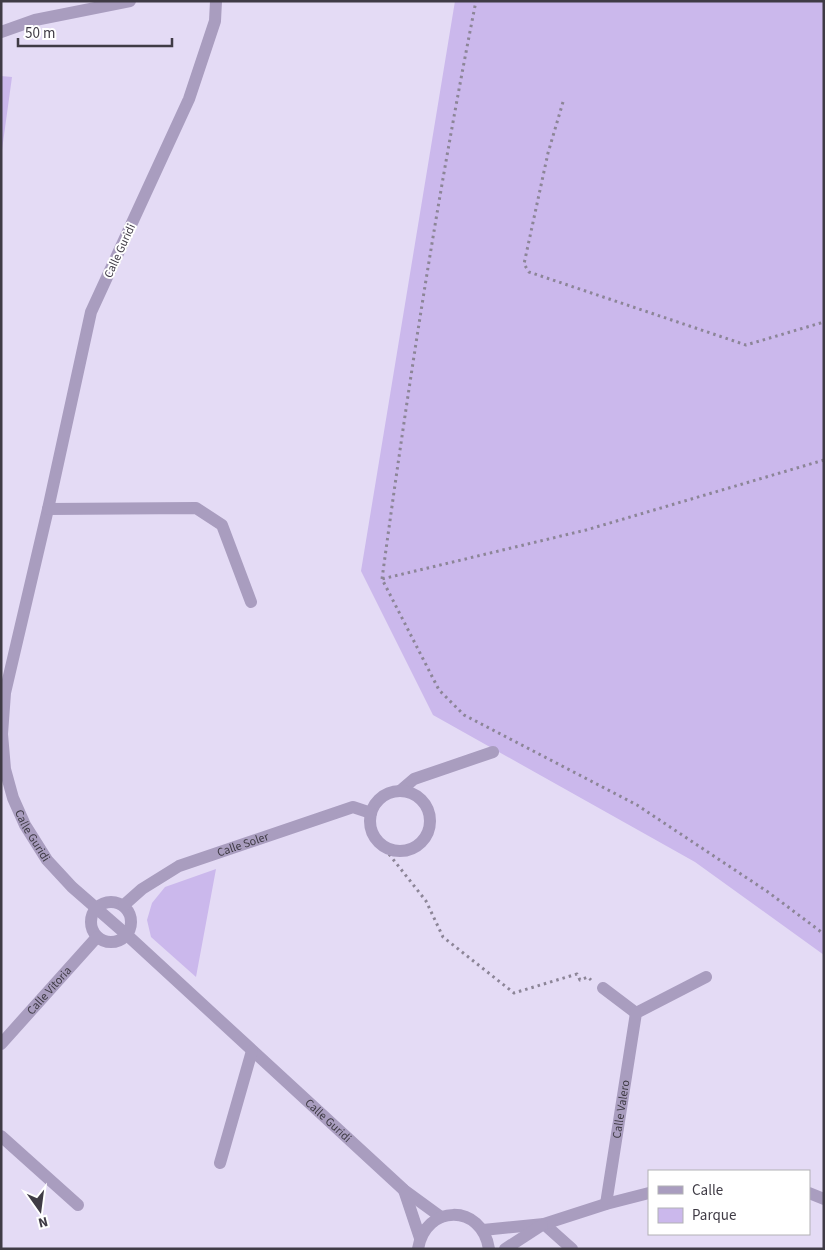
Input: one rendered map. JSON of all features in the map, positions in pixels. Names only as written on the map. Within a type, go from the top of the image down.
[{"type":"street","points":[[1,32],[35,20],[130,1]]},
{"type":"street","name":"Calle Guridi","points":[[216,1],[215,20],[189,99],[91,312],[48,509],[4,693],[2,734],[5,769],[13,798],[25,825],[47,860],[72,887],[127,935],[404,1190],[442,1217]]},
{"type":"street","points":[[48,509],[196,508],[222,524],[251,602]]},
{"type":"street","points":[[400,791],[414,779],[494,752]]},
{"type":"street","points":[[400,791],[411,793],[421,799],[427,808],[430,820],[428,831],[422,840],[413,847],[402,850],[390,849],[380,844],[373,835],[370,824],[371,813],[376,803],[384,795],[400,791]]},
{"type":"street","name":"Calle Soler","points":[[124,905],[142,888],[179,866],[353,807],[371,813]]},
{"type":"street","points":[[105,902],[115,902],[124,905],[132,919],[131,928],[121,940],[104,942],[97,937],[91,926],[92,913],[105,902]]},
{"type":"street","name":"Calle Vitoria","points":[[1,1044],[97,937]]},
{"type":"street","points":[[603,988],[636,1013],[706,977]]},
{"type":"street","name":"Calle Valero","points":[[606,1204],[636,1013]]},
{"type":"street","points":[[220,1163],[252,1051]]},
{"type":"street","points":[[1,1136],[78,1205]]},
{"type":"street","name":"Calle Guridi","points":[[404,1190],[419,1244]]},
{"type":"street","points":[[483,1230],[544,1224],[606,1204],[648,1193]]},
{"type":"street","points":[[810,1193],[824,1198]]},
{"type":"street","points":[[419,1244],[425,1229],[432,1222],[451,1215],[469,1218],[477,1223],[488,1239],[489,1249]]},
{"type":"street","points":[[505,1249],[544,1224]]},
{"type":"street","points":[[544,1224],[572,1249]]},
{"type":"path","points":[[476,1],[458,94],[401,440],[382,579],[439,690],[464,715],[637,805],[768,892],[824,934]]},
{"type":"path","points":[[563,102],[548,153],[524,264],[529,272],[746,345],[824,322]]},
{"type":"path","points":[[382,579],[586,530],[824,460]]},
{"type":"path","points":[[380,844],[426,901],[443,938],[514,993],[577,974],[580,980],[588,977],[603,988]]},
{"type":"green space","points":[[455,1],[824,1],[824,955],[695,862],[433,715],[361,571]]},
{"type":"green space","points":[[1,76],[12,77],[1,157]]},
{"type":"green space","points":[[216,869],[196,977],[151,937],[147,920],[152,903],[165,887]]}]
